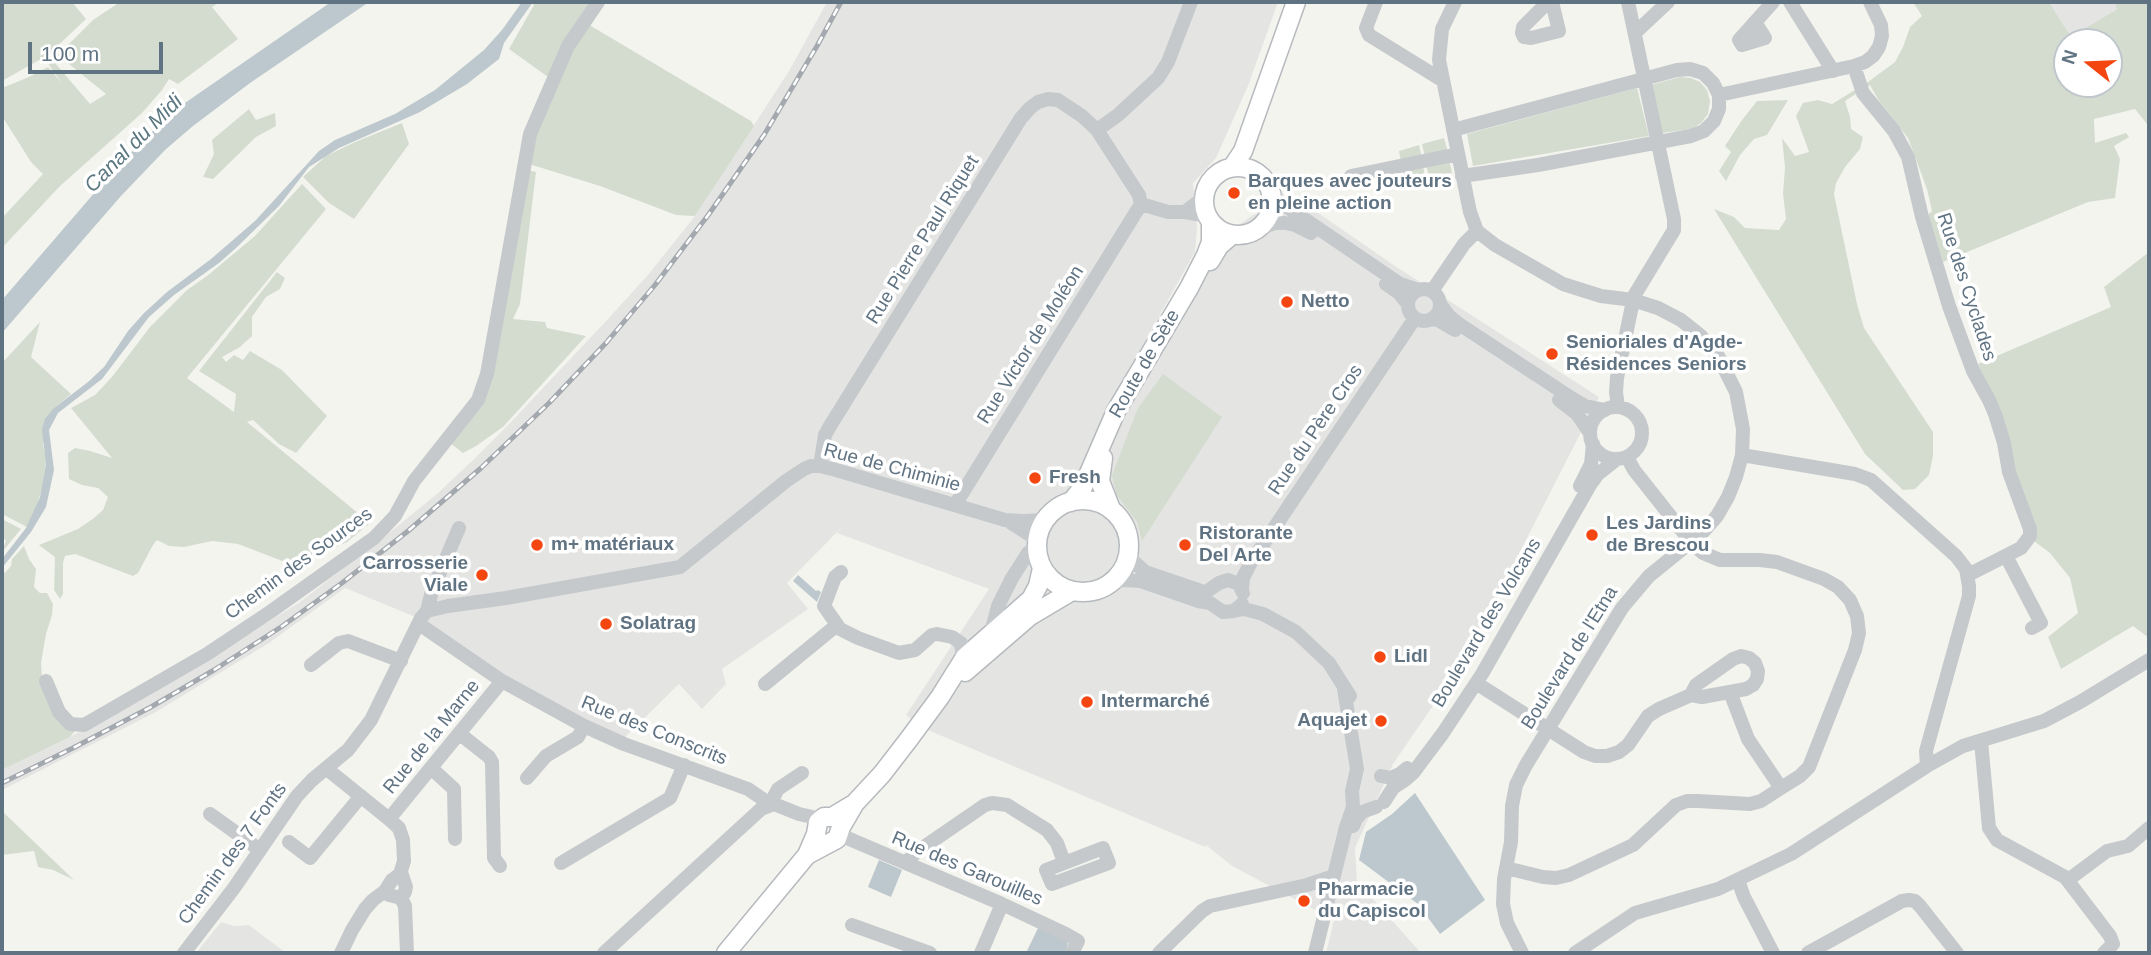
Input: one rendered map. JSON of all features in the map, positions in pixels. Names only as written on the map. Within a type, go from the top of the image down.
[{"type":"main road","points":[[1233,166],[1243,151],[1296,2]]},
{"type":"main road","points":[[1252,124],[1251,151],[1257,172]]},
{"type":"main road","points":[[1233,166],[1246,167],[1257,172],[1266,180],[1271,190],[1272,210],[1267,220],[1260,228],[1248,234],[1232,235],[1221,231],[1209,220],[1204,197],[1207,186],[1222,170],[1233,166]]},
{"type":"main road","name":"Route de Sète","points":[[1071,502],[1083,487],[1116,411],[1201,266],[1211,242],[1209,220]]},
{"type":"main road","name":"Route de Sète","points":[[1111,509],[1100,481],[1102,460],[1111,438],[1122,414],[1219,246],[1232,235]]},
{"type":"main road","points":[[940,697],[962,651],[987,636],[1031,599],[1038,586],[1042,568],[1037,543],[1046,520],[1053,512],[1071,502],[1084,500],[1098,503],[1111,509],[1125,528],[1129,539],[1126,563],[1111,583],[1099,590],[1072,591],[1059,586],[1042,568]]},
{"type":"main road","points":[[726,953],[828,829],[882,774],[940,697],[1030,617],[1072,591]]},
{"type":"street","name":"Chemin des Sources","points":[[46,681],[59,712],[70,724],[84,725],[207,654],[270,612],[374,538],[395,516],[414,481],[478,400],[487,374],[530,134],[568,46],[598,2]]},
{"type":"street","points":[[1191,2],[1168,62],[1158,78],[1118,116],[1097,130],[1139,195],[1140,204],[1167,212],[1185,212],[1209,220]]},
{"type":"street","points":[[1376,2],[1366,27],[1369,35],[1442,80]]},
{"type":"street","points":[[1440,304],[1438,313],[1423,321],[1415,318],[1408,309],[1411,295],[1425,290],[1477,231],[1470,212],[1442,80],[1440,44],[1447,15],[1455,2]]},
{"type":"street","points":[[1592,438],[1592,424],[1597,416],[1611,408],[1616,392],[1633,300],[1674,230],[1674,219],[1628,2]]},
{"type":"street","points":[[1635,33],[1668,2]]},
{"type":"street","points":[[1755,22],[1773,2]]},
{"type":"street","points":[[1790,2],[1833,71]]},
{"type":"street","points":[[1719,95],[1865,62],[1879,47],[1882,36],[1881,25],[1870,2]]},
{"type":"street","name":"Rue des Cyclades","points":[[1854,66],[1863,93],[1894,131],[1908,157],[1922,216],[1949,306],[1973,372],[1989,400],[2000,428],[2009,472],[2030,529],[2026,543],[1968,575]]},
{"type":"street","points":[[1453,130],[1677,70],[1690,69],[1706,76],[1719,95],[1719,109],[1714,121],[1704,131],[1691,136],[1538,165],[1462,176]]},
{"type":"street","name":"Rue Pierre Paul Riquet","points":[[820,466],[825,435],[830,426],[911,293],[1030,108],[1048,99],[1058,100],[1097,130]]},
{"type":"street","points":[[1351,176],[1458,153]]},
{"type":"street","points":[[1271,190],[1279,201],[1399,284],[1436,294],[1449,316],[1459,324],[1570,397],[1585,406],[1627,409],[1641,423],[1641,443],[1635,451],[1622,458],[1607,457],[1598,452],[1577,414],[1565,404],[1445,323],[1431,319]]},
{"type":"street","points":[[1185,212],[1204,197]]},
{"type":"street","name":"Rue Victor de Moléon","points":[[955,505],[1140,204]]},
{"type":"street","points":[[1260,228],[1286,223],[1307,230],[1392,288],[1408,304]]},
{"type":"street","name":"Boulevard de l'Etna","points":[[1477,231],[1495,245],[1563,284],[1601,296],[1633,300],[1658,308],[1681,320],[1701,336],[1718,356],[1731,379],[1743,429],[1742,455],[1736,477],[1717,516],[1691,542],[1664,562],[1628,600],[1547,729],[1516,785],[1512,806],[1511,842],[1502,892],[1507,923],[1522,953]]},
{"type":"street","name":"Rue du Père Cros","points":[[1243,592],[1243,578],[1250,564],[1415,318]]},
{"type":"street","name":"Boulevard des Volcans","points":[[1377,774],[1391,778],[1407,767],[1475,670],[1583,481],[1591,464],[1592,438]]},
{"type":"street","points":[[1742,455],[1855,474],[1871,480],[1956,556],[1968,575],[1969,596],[1926,751],[1927,766]]},
{"type":"street","points":[[1506,868],[1543,877],[1569,875],[1633,845],[1676,805],[1698,800],[1749,804],[1761,801],[1800,776],[1809,767],[1855,650],[1859,633],[1857,616],[1850,600],[1838,587],[1824,579],[1769,561],[1720,561],[1703,553],[1622,458]]},
{"type":"street","name":"Boulevard des Volcans","points":[[1321,953],[1356,819],[1362,812],[1380,805],[1392,788],[1405,780],[1427,756],[1476,683],[1590,485],[1598,474],[1622,458]]},
{"type":"street","name":"Rue de Chiminie","points":[[428,611],[680,567],[786,481],[804,469],[820,466],[1006,520],[1046,520]]},
{"type":"street","name":"Rue de Chiminie","points":[[1006,520],[1037,543]]},
{"type":"street","name":"Chemin des 7 Fonts","points":[[184,953],[297,796],[348,750],[360,735],[428,611],[432,591],[459,528]]},
{"type":"street","points":[[987,636],[998,606],[1013,578],[1037,543]]},
{"type":"street","points":[[1129,551],[1133,561],[1145,572],[1201,591],[1206,592],[1222,583],[1239,584],[1248,601],[1263,614],[1297,632],[1329,663],[1355,706],[1366,765],[1377,774],[1388,791],[1380,805],[1365,808],[1355,802],[1353,797]]},
{"type":"street","points":[[2006,556],[2041,622],[2032,628]]},
{"type":"street","name":"Rue du Père Cros","points":[[1222,583],[1239,575],[1250,564]]},
{"type":"street","points":[[841,572],[835,577],[824,606],[840,629],[899,653],[915,650],[926,638],[937,634],[952,636],[962,651]]},
{"type":"street","points":[[1111,583],[1123,580],[1140,581],[1214,606],[1223,612],[1244,609],[1263,614]]},
{"type":"street","points":[[1214,606],[1212,595],[1222,583]]},
{"type":"street","points":[[1237,610],[1241,606],[1243,592]]},
{"type":"street","name":"Rue des Conscrits","points":[[419,624],[502,681],[584,726],[624,744],[748,789],[770,804],[799,814]]},
{"type":"street","points":[[764,683],[837,625]]},
{"type":"street","points":[[311,665],[339,643],[348,641],[401,661]]},
{"type":"street","points":[[1476,683],[1584,752],[1607,756],[1619,752],[1628,744],[1648,716],[1659,709],[1691,695],[1702,697],[1746,689],[1753,685],[1758,671],[1755,663],[1741,656],[1732,659],[1696,685],[1691,695]]},
{"type":"street","points":[[1575,953],[1635,913],[1718,889],[1791,854],[1927,766],[1963,746],[2044,721],[2149,660]]},
{"type":"street","name":"Rue de la Marne","points":[[327,769],[389,820],[502,681]]},
{"type":"street","points":[[1315,953],[1353,807],[1352,785],[1357,769],[1345,689]]},
{"type":"street","points":[[1730,692],[1748,739],[1781,788]]},
{"type":"street","points":[[527,778],[546,756],[578,737],[584,726]]},
{"type":"street","points":[[460,734],[492,762],[494,858],[500,866]]},
{"type":"street","points":[[1981,741],[1989,828],[1997,840],[2065,877],[2110,936],[2113,944],[2104,953]]},
{"type":"street","points":[[561,863],[670,798],[684,765]]},
{"type":"street","points":[[431,768],[454,789],[455,839]]},
{"type":"street","points":[[604,953],[761,809],[770,804],[778,789],[802,773]]},
{"type":"street","points":[[1355,780],[1363,774],[1377,774]]},
{"type":"street","points":[[289,842],[310,858],[361,796]]},
{"type":"street","points":[[906,863],[915,853],[985,805],[992,803],[1007,805],[1047,830],[1057,843],[1064,862]]},
{"type":"street","points":[[210,814],[260,850]]},
{"type":"street","name":"Rue des Garouilles","points":[[799,814],[1002,904],[1075,947]]},
{"type":"street","points":[[341,953],[365,909],[386,891],[392,880],[400,874],[404,861],[403,840],[399,828],[389,820]]},
{"type":"street","points":[[2067,880],[2107,851],[2128,846],[2149,828]]},
{"type":"street","points":[[400,874],[406,887],[401,898]]},
{"type":"street","points":[[1159,953],[1210,906],[1307,885],[1334,876]]},
{"type":"street","points":[[1738,880],[1773,953]]},
{"type":"street","points":[[1307,885],[1325,894],[1328,900]]},
{"type":"street","points":[[386,891],[389,895],[401,898],[405,906],[407,953]]},
{"type":"street","points":[[1808,953],[1902,901],[1909,900],[1920,906],[1957,953]]},
{"type":"street","points":[[981,953],[1002,904]]},
{"type":"street","points":[[852,925],[894,947],[930,953]]},
{"type":"shaded area","points":[[2,2],[72,2],[86,19],[48,55],[2,81]]},
{"type":"shaded area","points":[[120,2],[220,2],[212,7],[238,39],[178,84],[169,79],[142,113],[59,187],[2,248],[2,218],[43,174],[31,162],[2,116],[2,88],[48,67],[62,83],[49,65],[52,61],[90,104],[106,94],[58,55],[93,20]]},
{"type":"shaded area","points":[[331,2],[369,2],[250,83],[165,150],[121,196],[2,333],[2,300],[115,169],[148,135],[182,105]]},
{"type":"shaded area","points":[[522,2],[533,2],[504,43],[499,59],[467,84],[420,112],[339,148],[309,167],[279,206],[219,263],[174,295],[149,317],[102,379],[58,413],[49,430],[54,470],[46,507],[31,532],[2,568],[2,559],[26,528],[40,497],[46,465],[42,429],[45,419],[54,408],[104,367],[128,331],[144,313],[255,221],[319,151],[335,140],[395,114],[435,90],[484,50]]},
{"type":"shaded area","points":[[531,2],[592,2],[548,77],[509,49],[534,5]]},
{"type":"shaded area","points":[[827,2],[1278,2],[1248,86],[1216,158],[1193,183],[1197,228],[1195,252],[1124,379],[1217,240],[1253,215],[1298,199],[1395,266],[1599,397],[1474,642],[1476,643],[1393,764],[1355,848],[1357,881],[1421,953],[1326,953],[1334,920],[1232,866],[1206,845],[1205,847],[923,728],[906,715],[989,589],[837,533],[842,527],[787,583],[808,609],[722,669],[726,684],[702,709],[679,684],[615,747],[418,618],[345,588],[269,643],[156,712],[2,790],[2,770],[70,737],[183,675],[300,602],[399,525],[472,461],[607,320],[647,276],[695,216],[789,71]]},
{"type":"shaded area","points":[[1913,2],[2049,2],[2065,28],[2053,28],[2053,98],[2123,98],[2123,28],[2086,28],[2117,9],[2115,2],[2149,2],[2149,123],[2147,124],[2135,109],[2094,119],[2095,143],[2126,133],[2129,137],[2114,146],[2120,159],[2115,198],[2088,202],[1943,262],[1928,215],[1932,211],[1927,189],[1908,138],[1870,85],[1845,101],[1851,129],[1863,137],[1860,149],[1836,183],[1834,194],[1857,304],[1864,328],[1933,432],[1933,456],[1929,475],[1915,489],[1903,490],[1865,454],[1714,209],[1734,217],[1745,228],[1779,230],[1786,219],[1782,138],[1795,156],[1809,152],[1796,116],[1803,103],[1818,100],[1832,104],[1868,82],[1895,62],[1910,27],[1922,16]]},
{"type":"shaded area","points":[[2049,2],[2115,2],[2118,8],[2087,28],[2065,28]]},
{"type":"shaded area","points":[[586,23],[751,121],[754,126],[695,216],[676,215],[600,186],[529,164],[535,133]]},
{"type":"shaded area","points":[[1680,77],[1700,82],[1707,90],[1710,101],[1708,114],[1692,129],[1662,133],[1651,85]]},
{"type":"shaded area","points":[[1637,88],[1649,136],[1473,166],[1467,134]]},
{"type":"shaded area","points":[[1788,100],[1767,135],[1754,139],[1740,155],[1726,181],[1719,171],[1731,152],[1725,146],[1742,120],[1757,101]]},
{"type":"shaded area","points":[[249,109],[256,120],[275,113],[276,126],[256,137],[213,179],[203,177],[214,154],[212,140]]},
{"type":"shaded area","points":[[402,123],[409,144],[354,219],[329,203],[303,177],[326,156]]},
{"type":"shaded area","points":[[1444,138],[1448,152],[1425,157],[1422,144]]},
{"type":"shaded area","points":[[1419,145],[1422,158],[1401,162],[1399,151]]},
{"type":"shaded area","points":[[1449,159],[1452,173],[1429,177],[1426,164]]},
{"type":"shaded area","points":[[1423,165],[1425,178],[1405,181],[1402,169]]},
{"type":"shaded area","points":[[528,170],[536,172],[520,304],[513,319],[545,322],[547,328],[586,336],[503,427],[463,453],[450,443],[476,411]]},
{"type":"shaded area","points":[[302,184],[326,209],[187,378],[234,412],[236,394],[199,371],[277,272],[285,278],[280,289],[266,297],[252,317],[252,336],[240,347],[222,357],[226,362],[234,355],[243,360],[250,351],[282,370],[327,416],[296,453],[279,444],[253,420],[247,422],[370,523],[347,542],[305,561],[298,567],[238,544],[212,541],[184,547],[169,546],[157,540],[138,573],[133,576],[75,554],[65,556],[63,594],[60,599],[54,590],[55,557],[39,545],[78,529],[94,518],[103,510],[108,497],[98,488],[69,479],[68,453],[75,448],[112,458],[71,408],[95,395],[150,327],[187,290],[255,236]]},
{"type":"shaded area","points":[[2149,252],[2149,638],[2133,626],[2061,669],[2048,637],[2078,613],[2070,578],[2050,553],[2034,541],[1978,364],[2111,307],[2104,287]]},
{"type":"shaded area","points":[[40,322],[31,357],[71,394],[54,408],[43,444],[46,459],[45,478],[27,527],[2,514],[2,363]]},
{"type":"shaded area","points":[[1163,374],[1222,417],[1142,541],[1137,522],[1116,494],[1112,475],[1138,408]]},
{"type":"shaded area","points":[[2,519],[21,529],[2,552],[6,541],[2,536]]},
{"type":"shaded area","points":[[24,546],[36,569],[34,587],[40,593],[47,593],[53,604],[41,663],[42,678],[76,730],[70,737],[2,770],[2,576]]},
{"type":"shaded area","points":[[798,575],[816,591],[821,592],[817,602],[793,581]]},
{"type":"shaded area","points":[[1415,793],[1485,900],[1440,934],[1418,904],[1359,860],[1366,832],[1392,814]]},
{"type":"shaded area","points":[[2,811],[74,880],[53,870],[38,867],[34,851],[2,855]]},
{"type":"shaded area","points":[[879,860],[902,870],[891,897],[868,887]]},
{"type":"shaded area","points":[[221,922],[234,926],[249,925],[286,953],[196,953]]},
{"type":"shaded area","points":[[1038,928],[1064,938],[1068,944],[1065,953],[1026,953]]},
{"type":"railway","points":[[2,783],[151,707],[281,627],[408,531],[481,468],[549,403],[606,343],[655,285],[764,135],[841,2]]},
{"type":"place","name":"Barques avec jouteurs en pleine action","points":[[1234,193]]},
{"type":"place","name":"Netto","points":[[1287,302]]},
{"type":"place","name":"Senioriales d'Agde- Résidences Seniors","points":[[1552,354]]},
{"type":"place","name":"Fresh","points":[[1035,478]]},
{"type":"place","name":"Les Jardins de Brescou","points":[[1592,535]]},
{"type":"place","name":"m+ matériaux","points":[[537,545]]},
{"type":"place","name":"Ristorante Del Arte","points":[[1185,545]]},
{"type":"place","name":"Carrosserie Viale","points":[[482,575]]},
{"type":"place","name":"Solatrag","points":[[606,624]]},
{"type":"place","name":"Lidl","points":[[1380,657]]},
{"type":"place","name":"Intermarché","points":[[1087,702]]},
{"type":"place","name":"Aquajet","points":[[1381,721]]},
{"type":"place","name":"Pharmacie du Capiscol","points":[[1304,901]]},
{"type":"water label","name":"Canal du Midi","points":[[134,144]]}]
